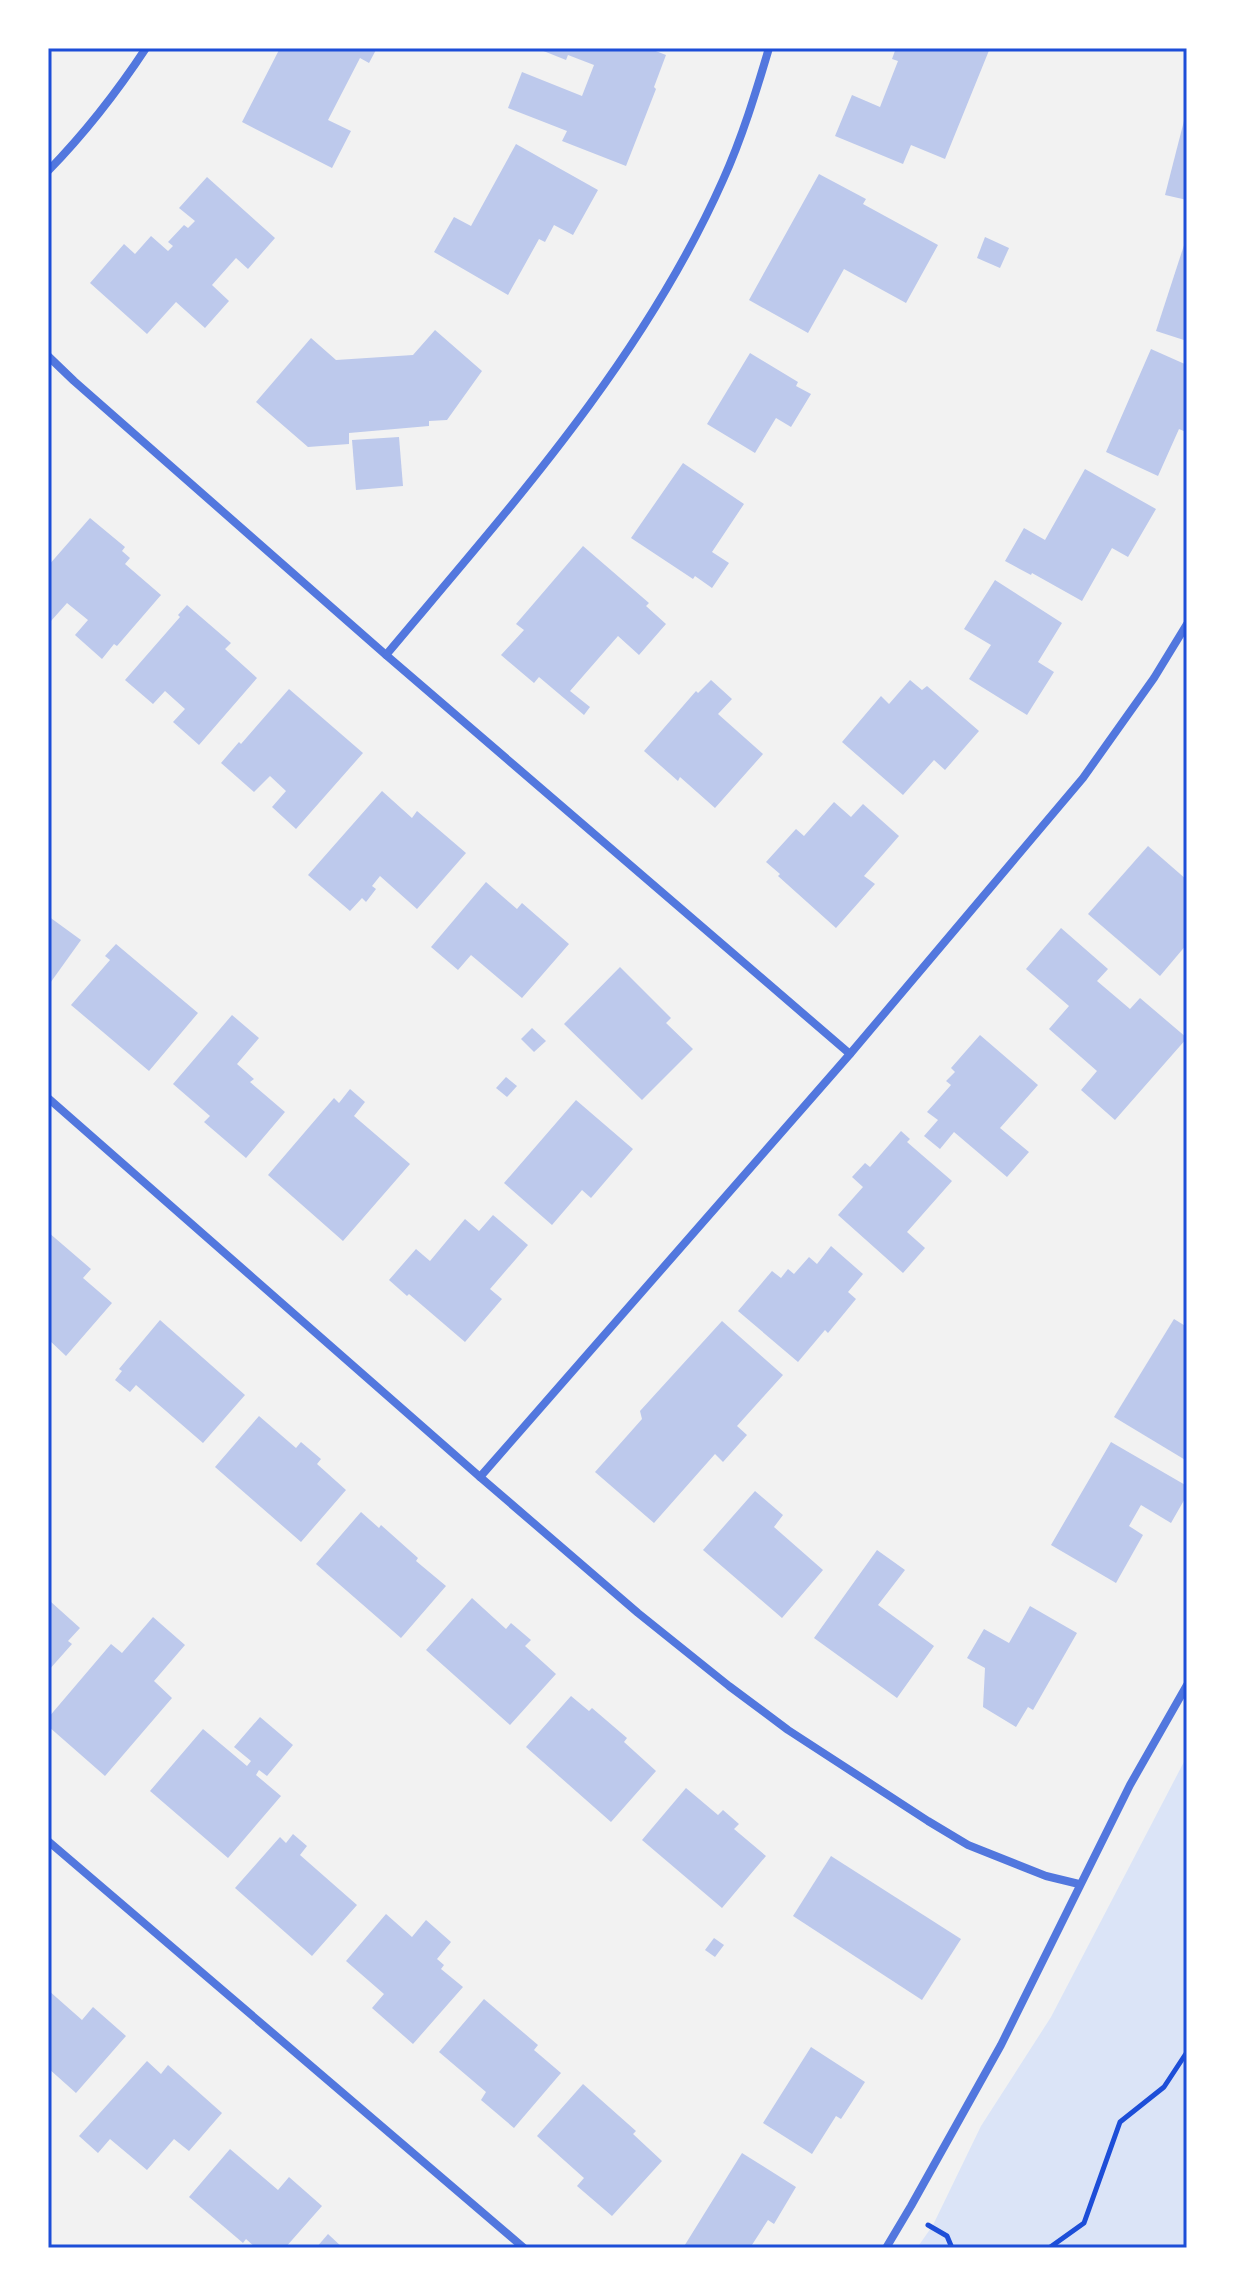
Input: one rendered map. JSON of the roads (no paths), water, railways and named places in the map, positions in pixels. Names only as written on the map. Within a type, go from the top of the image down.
[{"type":"street","points":[[48,171],[109,100],[146,48]]},
{"type":"street","points":[[386,655],[530,483],[598,394],[654,310],[680,267],[725,176],[769,48]]},
{"type":"street","points":[[48,356],[386,655],[850,1054]]},
{"type":"street","points":[[480,1477],[850,1054],[1083,778],[1154,678],[1187,624]]},
{"type":"street","points":[[48,1098],[638,1613],[788,1730],[968,1845],[1046,1876],[1079,1884]]},
{"type":"street","points":[[886,2248],[1001,2045],[1130,1785],[1187,1685]]},
{"type":"street","points":[[48,1841],[524,2248]]}]
